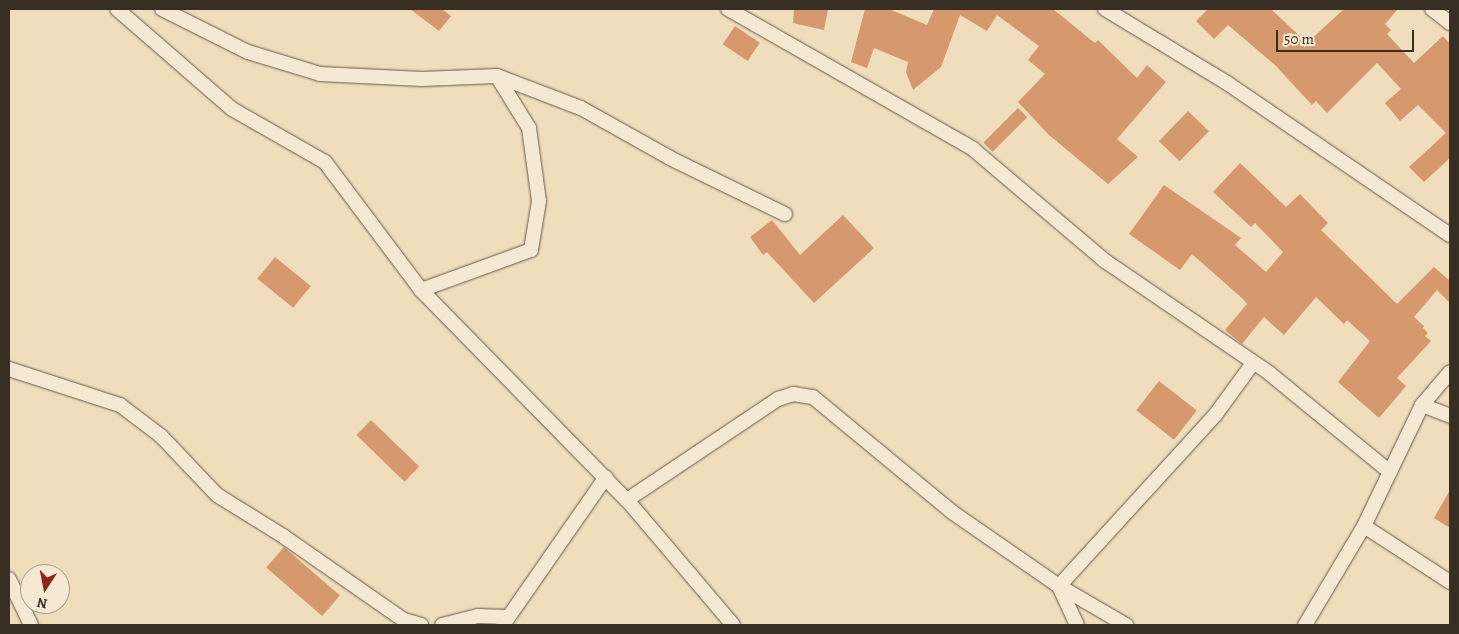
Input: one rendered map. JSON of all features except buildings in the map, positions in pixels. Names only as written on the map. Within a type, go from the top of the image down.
[{"type":"street","points":[[116,9],[232,109],[325,162],[422,290],[606,477],[733,625]]},
{"type":"street","points":[[162,9],[248,52],[320,74],[422,79],[497,76],[581,108],[670,158],[785,214]]},
{"type":"street","points":[[728,9],[973,149],[1105,260],[1253,363],[1390,472]]},
{"type":"street","points":[[1105,9],[1227,83],[1450,235]]},
{"type":"street","points":[[1432,9],[1450,24]]},
{"type":"street","points":[[422,290],[531,250],[538,201],[529,128],[497,76]]},
{"type":"street","points":[[1059,586],[1216,414],[1253,363]]},
{"type":"street","points":[[9,369],[120,405],[161,436],[217,495],[283,536],[404,620],[421,625]]},
{"type":"street","points":[[1305,625],[1364,526],[1422,405],[1450,372]]},
{"type":"street","points":[[627,500],[778,399],[793,394],[813,397],[952,512],[1059,586],[1126,625]]},
{"type":"street","points":[[1422,405],[1450,416]]},
{"type":"street","points":[[442,625],[478,616],[505,621],[606,477]]},
{"type":"street","points":[[1364,526],[1450,582]]},
{"type":"street","points":[[9,579],[30,625]]},
{"type":"street","points":[[1059,586],[1077,625]]}]
